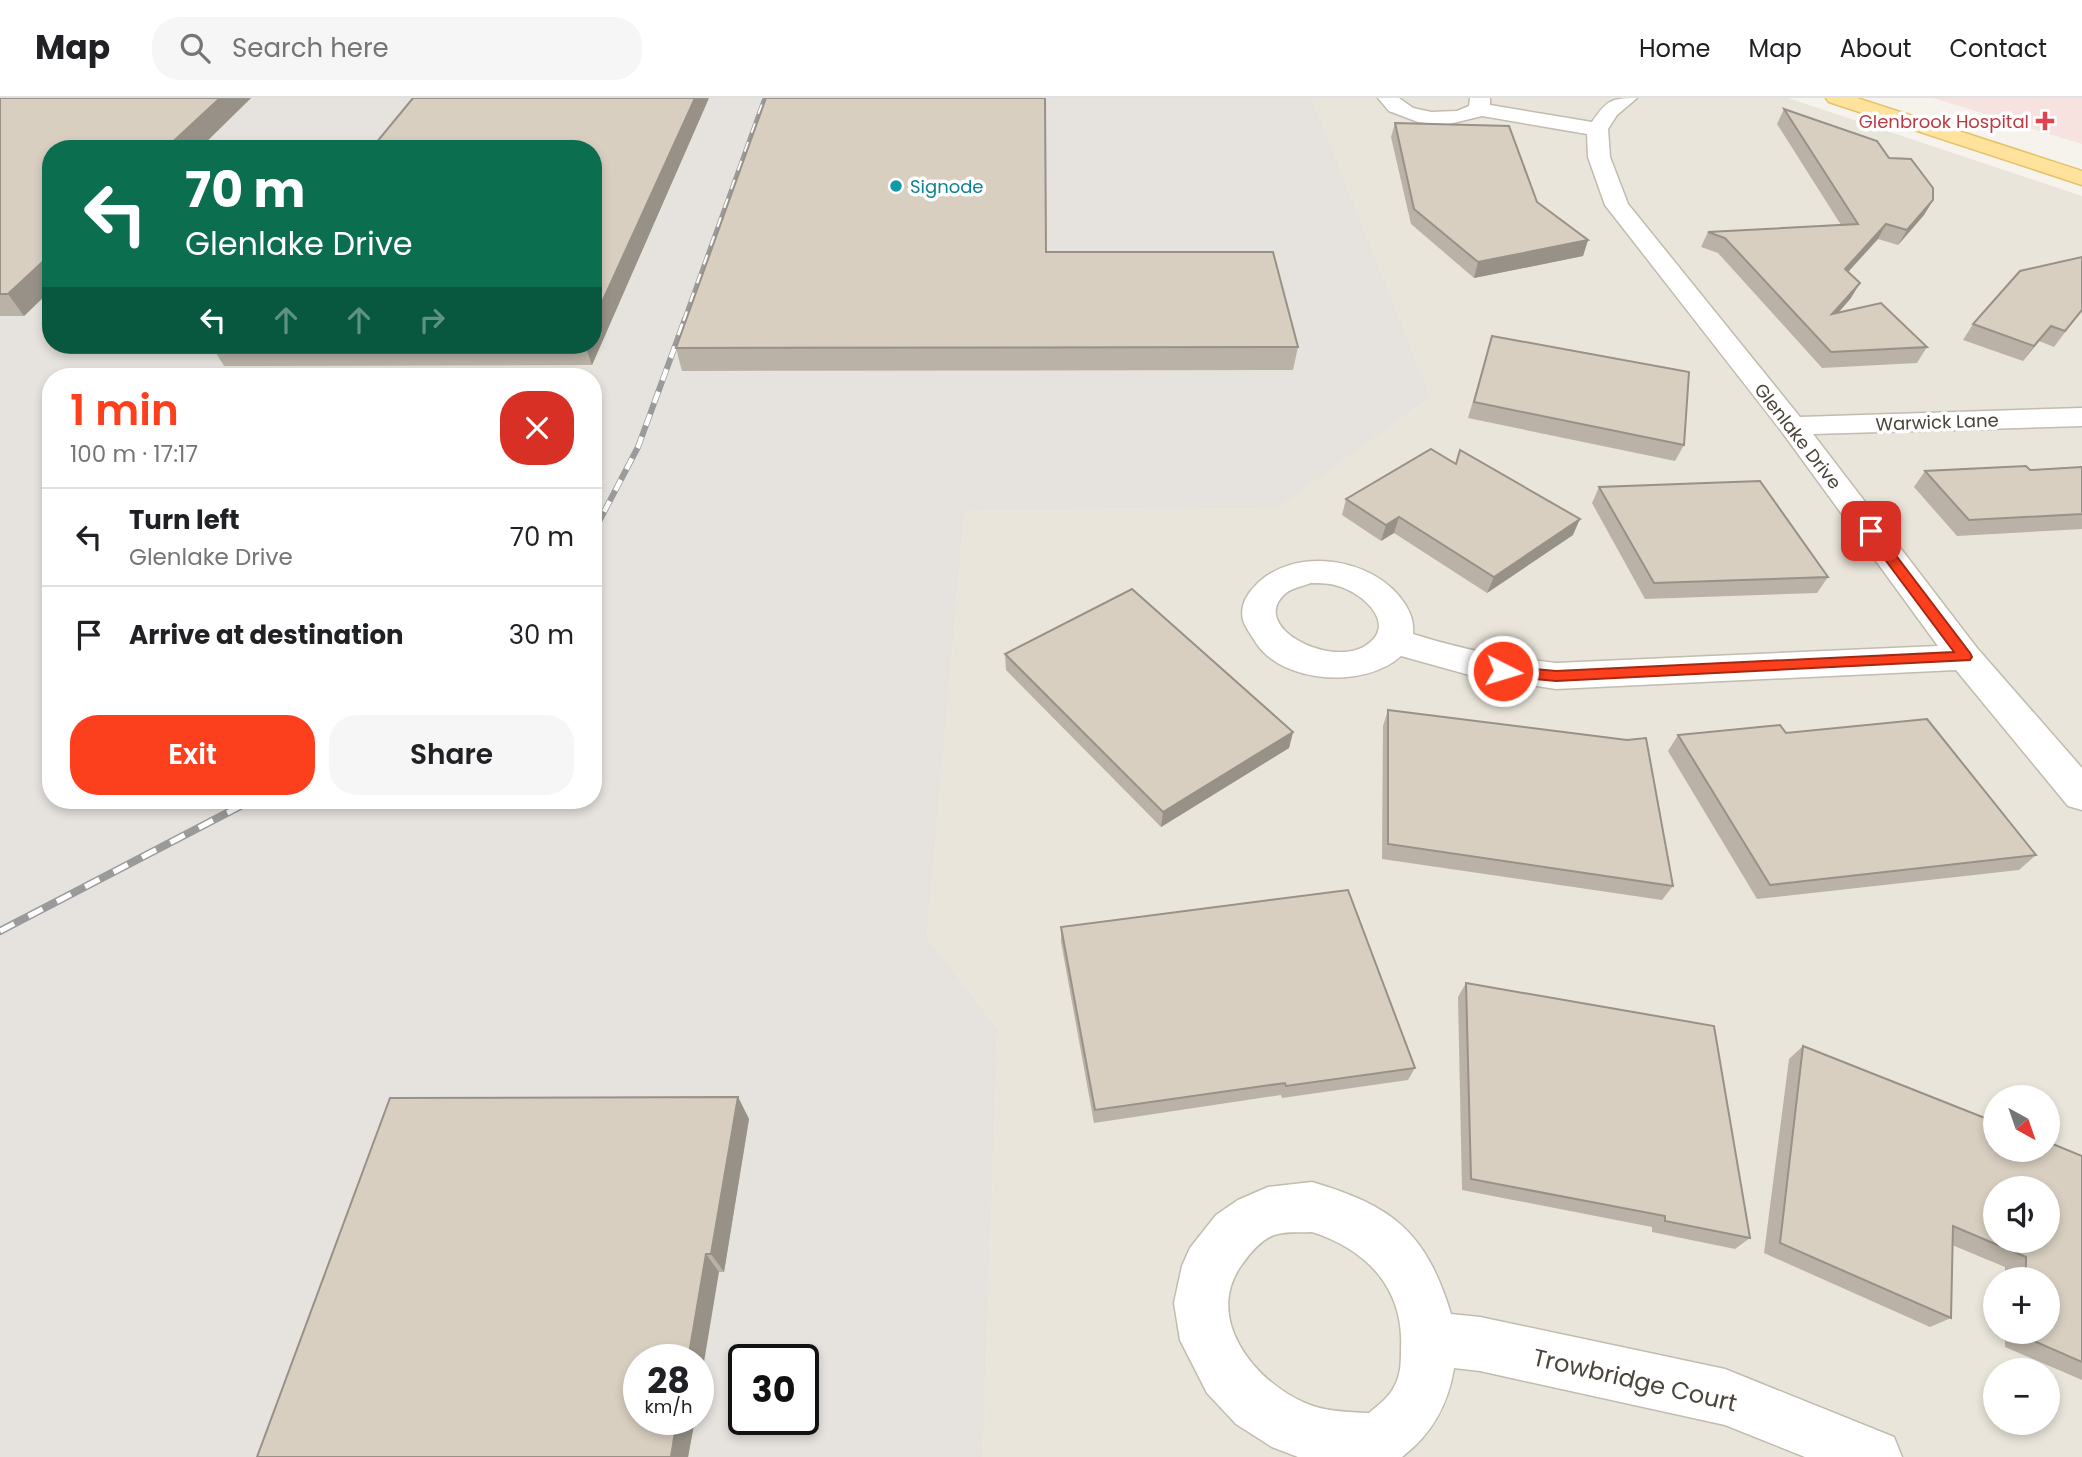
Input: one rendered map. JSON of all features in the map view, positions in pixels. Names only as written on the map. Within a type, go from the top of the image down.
[{"type":"main road","points":[[1836,98],[2082,178]]},
{"type":"street","points":[[1388,98],[1398,108],[1426,117],[1459,117],[1480,103],[1597,128],[1610,111],[1627,98]]},
{"type":"street","name":"Glenlake Drive","points":[[1597,128],[1599,157],[1617,205],[1792,426],[1965,657],[2082,795]]},
{"type":"street","name":"Warwick Lane","points":[[1792,426],[2082,417]]},
{"type":"street","points":[[1393,640],[1437,655],[1503,671],[1556,676],[1965,657]]},
{"type":"street","points":[[1312,1207],[1347,1217],[1378,1237],[1404,1265],[1423,1301],[1430,1339],[1426,1380],[1408,1416],[1377,1441],[1337,1451],[1296,1445],[1256,1424],[1226,1391],[1207,1351],[1201,1308],[1207,1272],[1223,1242],[1248,1221],[1279,1209],[1312,1207]]},
{"type":"street","name":"Trowbridge Court","points":[[1430,1339],[1480,1344],[1725,1397],[1874,1457]]},
{"type":"shaded area","points":[[0,98],[1312,98],[1431,397],[1277,508],[965,511],[927,937],[998,1029],[983,1457],[0,1457]]},
{"type":"shaded area","points":[[1312,98],[1788,98],[2082,196],[2082,1457],[983,1457],[998,1029],[927,937],[965,511],[1276,508],[1431,397]]},
{"type":"shaded area","name":"Glenbrook Hospital","points":[[1933,98],[2082,98],[2082,144]]},
{"type":"building","points":[[0,98],[220,98],[175,140],[42,140],[42,262],[8,294],[0,294]]},
{"type":"building","points":[[413,98],[695,98],[602,302],[602,140],[378,140]]},
{"type":"building","name":"Signode","points":[[766,98],[1045,98],[1046,252],[1273,252],[1298,347],[676,348]]},
{"type":"building","points":[[1784,109],[1877,141],[1889,158],[1911,159],[1933,188],[1933,200],[1907,230],[1886,224],[1845,269],[1860,283],[1832,314],[1881,303],[1927,347],[1831,352],[1725,238],[1708,232],[1858,224]]},
{"type":"building","points":[[1395,123],[1509,126],[1537,202],[1588,240],[1478,262],[1414,209]]},
{"type":"building","points":[[2082,257],[2082,310],[2065,331],[2051,326],[2034,346],[1973,324],[2020,271]]},
{"type":"building","points":[[1492,336],[1689,372],[1684,445],[1474,402]]},
{"type":"building","points":[[1431,449],[1456,464],[1460,450],[1580,519],[1494,577],[1399,517],[1386,525],[1346,499]]},
{"type":"building","points":[[2026,466],[2030,470],[2082,467],[2082,514],[1969,520],[1925,471]]},
{"type":"building","points":[[1760,481],[1828,577],[1654,583],[1599,487]]},
{"type":"building","points":[[1132,589],[1293,732],[1163,812],[1005,654]]},
{"type":"building","points":[[1388,710],[1627,740],[1646,738],[1673,886],[1388,844]]},
{"type":"building","points":[[1927,719],[2036,855],[1770,885],[1678,735],[1780,725],[1786,733]]},
{"type":"building","points":[[1348,890],[1415,1068],[1095,1110],[1061,927]]},
{"type":"building","points":[[1466,983],[1714,1026],[1750,1238],[1665,1221],[1665,1216],[1471,1179]]},
{"type":"building","points":[[1803,1046],[1983,1117],[1983,1162],[2060,1162],[2060,1147],[2082,1156],[2082,1362],[2041,1344],[2060,1344],[2060,1267],[2026,1267],[2026,1257],[2017,1253],[2060,1253],[2060,1176],[1983,1176],[1983,1239],[1953,1226],[1951,1318],[1780,1243]]},
{"type":"building","points":[[738,1097],[711,1254],[706,1254],[691,1344],[623,1344],[623,1435],[674,1435],[671,1457],[257,1457],[390,1098]]},
{"type":"railway","points":[[684,321],[765,98]]},
{"type":"railway","points":[[602,516],[638,447],[685,319]]},
{"type":"railway","points":[[0,931],[235,809]]},
{"type":"place","name":"Glenbrook Hospital","points":[[2045,121]]},
{"type":"place","name":"Signode","points":[[896,186]]},
{"type":"route","points":[[1503,671],[1556,676],[1965,657],[1871,531]]}]
